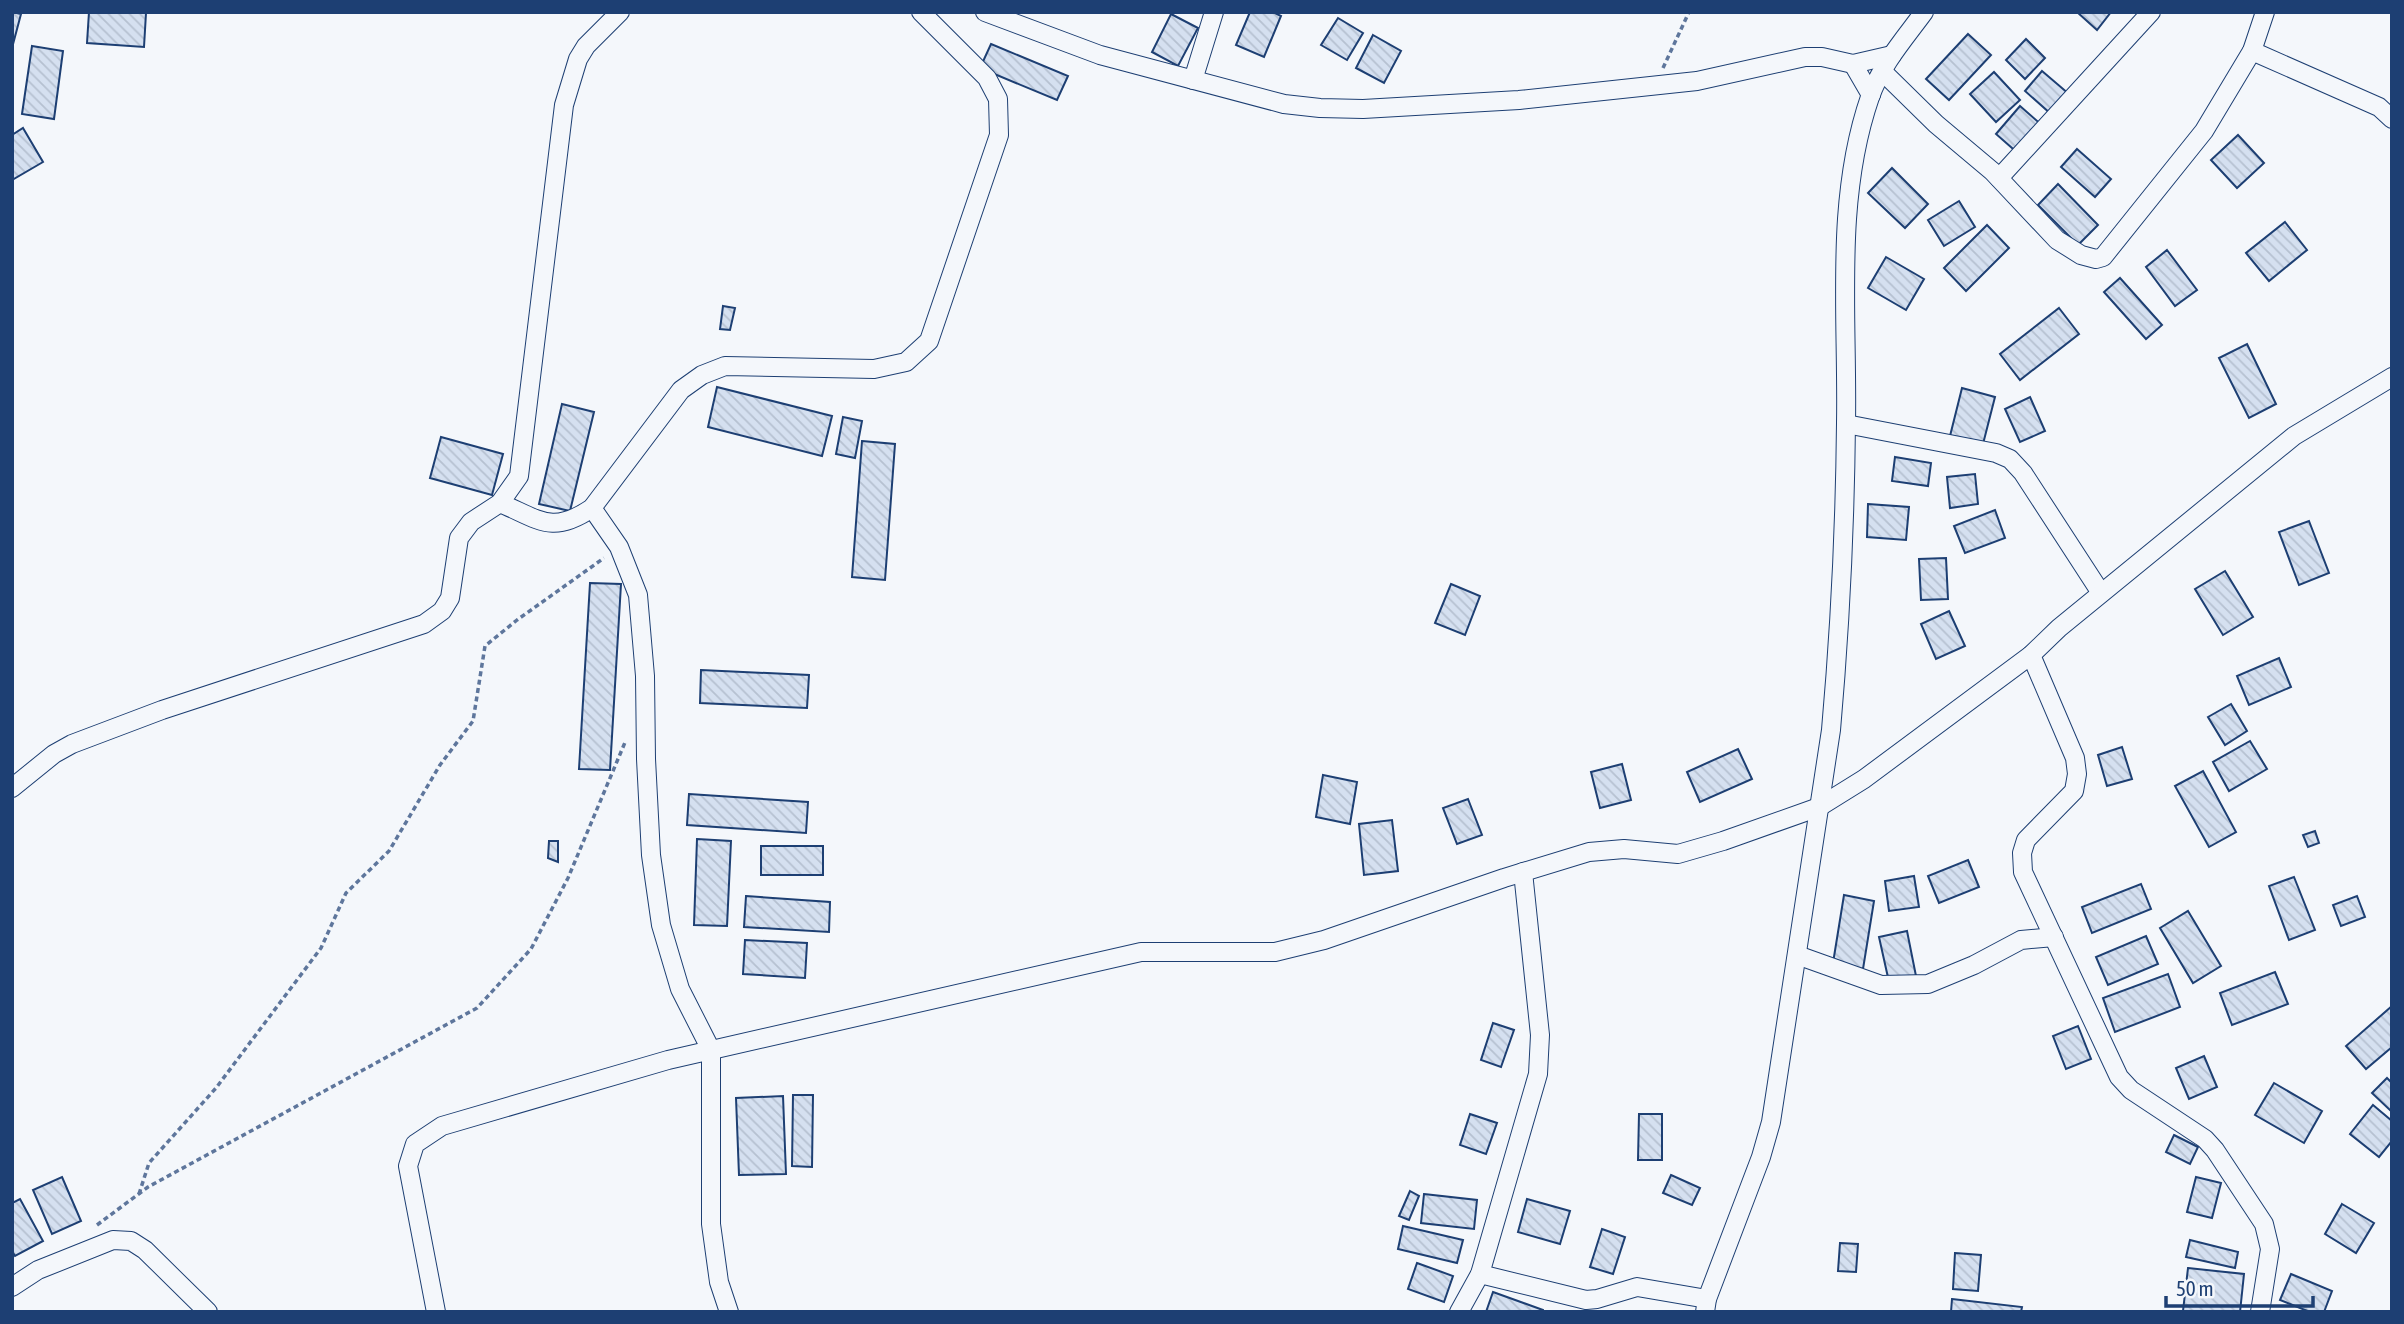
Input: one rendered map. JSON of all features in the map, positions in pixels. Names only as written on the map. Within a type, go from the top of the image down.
[{"type":"street","points":[[12,788],[54,754],[72,744],[162,710],[424,624],[442,611],[450,598],[459,538],[471,522],[500,503],[519,477],[564,105],[578,59],[586,46],[620,12]]},
{"type":"street","points":[[500,503],[553,525],[575,519],[592,508],[681,390],[702,375],[725,366],[874,369],[906,362],[929,341],[999,135],[998,99],[987,78],[921,12]]},
{"type":"street","points":[[985,12],[1100,55],[1284,104],[1321,108],[1363,109],[1519,100],[1735,74],[1805,57],[1822,57],[1853,64],[1892,55]]},
{"type":"street","points":[[1193,80],[1214,12]]},
{"type":"street","points":[[1480,1275],[1586,1300],[1637,1287],[1706,1306],[1761,1157],[1771,1122],[1797,955],[1836,673],[1846,424],[1846,259],[1852,165],[1871,95],[1892,55],[1924,12]]},
{"type":"street","points":[[1999,178],[2151,12]]},
{"type":"street","points":[[1883,72],[1936,124],[1999,178],[2057,240],[2081,256],[2104,257],[2204,131],[2252,51],[2264,16],[2245,12]]},
{"type":"street","points":[[2252,51],[2379,107],[2392,120]]},
{"type":"street","points":[[1853,64],[1871,95]]},
{"type":"street","points":[[436,1312],[408,1166],[415,1144],[442,1126],[668,1060],[1141,952],[1275,952],[1324,940],[1589,852],[1624,849],[1678,854],[1819,807],[1882,767],[2031,655],[2101,593],[2294,436],[2392,377]]},
{"type":"street","points":[[1846,424],[1996,453],[2010,459],[2101,593]]},
{"type":"street","points":[[592,508],[619,547],[638,595],[645,676],[651,855],[662,925],[680,989],[711,1050],[711,1224],[719,1282],[729,1312]]},
{"type":"street","points":[[2031,655],[2075,758],[2077,774],[2074,791],[2025,840],[2022,853],[2023,872],[2119,1077],[2131,1090],[2205,1139],[2264,1224],[2270,1249],[2260,1312]]},
{"type":"street","points":[[1459,1312],[1480,1275],[1538,1074],[1540,1035],[1523,872]]},
{"type":"street","points":[[1797,955],[1881,985],[1928,984],[1974,965],[2021,940],[2054,937]]},
{"type":"street","points":[[12,1287],[38,1270],[113,1240],[131,1241],[145,1250],[208,1312]]},
{"type":"path","points":[[1656,85],[1689,12]]},
{"type":"path","points":[[139,1194],[149,1163],[216,1088],[321,948],[346,893],[389,850],[440,765],[473,722],[485,646],[619,547]]},
{"type":"path","points":[[97,1225],[139,1194],[234,1139],[477,1008],[531,950],[568,878],[629,734]]},
{"type":"building","points":[[12,12],[21,14],[12,48]]},
{"type":"building","points":[[89,12],[146,13],[144,47],[87,43]]},
{"type":"building","points":[[1250,12],[1273,12],[1281,16],[1264,57],[1236,45]]},
{"type":"building","points":[[2077,12],[2111,12],[2097,30]]},
{"type":"building","points":[[1171,14],[1198,28],[1178,66],[1152,52]]},
{"type":"building","points":[[1338,18],[1363,33],[1347,60],[1321,45]]},
{"type":"building","points":[[1968,34],[1991,55],[1949,100],[1926,79]]},
{"type":"building","points":[[1373,35],[1401,51],[1384,83],[1356,68]]},
{"type":"building","points":[[2026,39],[2045,58],[2025,79],[2006,60]]},
{"type":"building","points":[[991,44],[1068,76],[1057,100],[980,68]]},
{"type":"building","points":[[32,46],[63,51],[54,119],[22,114]]},
{"type":"building","points":[[2042,71],[2069,94],[2051,114],[2025,91]]},
{"type":"building","points":[[1994,72],[2020,100],[1996,122],[1970,94]]},
{"type":"building","points":[[2020,106],[2044,127],[2020,155],[1996,134]]},
{"type":"building","points":[[23,128],[43,162],[12,180],[12,135]]},
{"type":"building","points":[[2238,135],[2264,163],[2237,188],[2211,160]]},
{"type":"building","points":[[2077,149],[2111,179],[2095,197],[2061,167]]},
{"type":"building","points":[[1892,168],[1928,204],[1905,228],[1868,193]]},
{"type":"building","points":[[2058,184],[2098,225],[2078,245],[2038,205]]},
{"type":"building","points":[[1959,201],[1975,227],[1944,246],[1928,220]]},
{"type":"building","points":[[2285,222],[2307,250],[2269,281],[2246,253]]},
{"type":"building","points":[[1987,225],[2009,248],[1966,291],[1944,268]]},
{"type":"building","points":[[2167,250],[2197,290],[2175,306],[2146,267]]},
{"type":"building","points":[[1886,257],[1924,279],[1906,310],[1868,288]]},
{"type":"building","points":[[2120,278],[2162,325],[2146,339],[2104,292]]},
{"type":"building","points":[[723,306],[735,308],[730,330],[720,329]]},
{"type":"building","points":[[2059,308],[2079,334],[2020,380],[2000,354]]},
{"type":"building","points":[[2247,344],[2276,404],[2249,418],[2219,358]]},
{"type":"building","points":[[717,387],[832,416],[822,456],[708,427]]},
{"type":"building","points":[[1962,388],[1995,397],[1983,444],[1950,436]]},
{"type":"building","points":[[2030,397],[2045,431],[2020,442],[2005,409]]},
{"type":"building","points":[[562,404],[594,412],[570,511],[539,504]]},
{"type":"building","points":[[843,417],[862,421],[855,458],[836,454]]},
{"type":"building","points":[[441,437],[503,454],[492,495],[430,478]]},
{"type":"building","points":[[862,441],[895,444],[885,580],[852,577]]},
{"type":"building","points":[[1895,457],[1931,463],[1928,486],[1892,481]]},
{"type":"building","points":[[1975,474],[1978,504],[1950,508],[1947,477]]},
{"type":"building","points":[[1868,504],[1909,507],[1906,540],[1867,537]]},
{"type":"building","points":[[1995,510],[2005,538],[1965,553],[1954,526]]},
{"type":"building","points":[[2309,521],[2329,573],[2299,585],[2279,532]]},
{"type":"building","points":[[1946,558],[1948,599],[1921,600],[1919,559]]},
{"type":"building","points":[[2225,571],[2253,617],[2223,635],[2195,589]]},
{"type":"building","points":[[590,583],[621,584],[610,770],[579,769]]},
{"type":"building","points":[[1451,584],[1480,596],[1465,635],[1435,623]]},
{"type":"building","points":[[1949,611],[1965,646],[1936,659],[1921,624]]},
{"type":"building","points":[[2279,658],[2291,687],[2249,705],[2237,676]]},
{"type":"building","points":[[701,670],[809,675],[807,708],[700,703]]},
{"type":"building","points":[[2231,704],[2247,731],[2225,745],[2208,717]]},
{"type":"building","points":[[2250,741],[2267,769],[2229,791],[2213,762]]},
{"type":"building","points":[[2122,747],[2132,779],[2107,786],[2098,755]]},
{"type":"building","points":[[1738,749],[1752,779],[1700,802],[1687,772]]},
{"type":"building","points":[[1622,764],[1631,800],[1600,808],[1591,772]]},
{"type":"building","points":[[2203,771],[2236,832],[2209,847],[2175,786]]},
{"type":"building","points":[[1323,775],[1357,782],[1350,824],[1316,817]]},
{"type":"building","points":[[689,794],[808,802],[806,833],[687,825]]},
{"type":"building","points":[[1468,799],[1482,835],[1457,844],[1443,808]]},
{"type":"building","points":[[1392,820],[1398,871],[1364,875],[1359,824]]},
{"type":"building","points":[[2315,831],[2319,843],[2308,847],[2303,835]]},
{"type":"building","points":[[697,839],[731,841],[727,926],[694,925]]},
{"type":"building","points":[[549,841],[558,841],[558,862],[548,858]]},
{"type":"building","points":[[761,846],[823,846],[823,875],[761,875]]},
{"type":"building","points":[[1968,860],[1979,887],[1939,903],[1928,876]]},
{"type":"building","points":[[1914,876],[1919,907],[1889,911],[1885,881]]},
{"type":"building","points":[[2294,877],[2315,930],[2289,940],[2269,886]]},
{"type":"building","points":[[2141,884],[2151,909],[2092,933],[2082,907]]},
{"type":"building","points":[[1844,895],[1874,901],[1863,969],[1833,963]]},
{"type":"building","points":[[746,896],[830,902],[829,932],[744,927]]},
{"type":"building","points":[[2357,896],[2365,917],[2341,926],[2333,905]]},
{"type":"building","points":[[2188,911],[2221,966],[2193,983],[2160,928]]},
{"type":"building","points":[[1907,931],[1916,976],[1889,982],[1879,937]]},
{"type":"building","points":[[2146,936],[2158,964],[2108,985],[2096,957]]},
{"type":"building","points":[[745,940],[807,943],[805,978],[743,974]]},
{"type":"building","points":[[2275,972],[2288,1004],[2232,1025],[2220,993]]},
{"type":"building","points":[[2168,974],[2180,1007],[2115,1032],[2103,998]]},
{"type":"building","points":[[2392,1006],[2392,1047],[2366,1069],[2346,1046]]},
{"type":"building","points":[[1493,1023],[1514,1030],[1501,1067],[1481,1060]]},
{"type":"building","points":[[2078,1026],[2091,1059],[2066,1069],[2053,1036]]},
{"type":"building","points":[[2204,1056],[2217,1087],[2189,1099],[2176,1068]]},
{"type":"building","points":[[2387,1078],[2392,1083],[2392,1112],[2372,1093]]},
{"type":"building","points":[[2274,1083],[2322,1111],[2304,1143],[2255,1115]]},
{"type":"building","points":[[793,1095],[813,1095],[812,1167],[792,1166]]},
{"type":"building","points":[[783,1096],[786,1174],[739,1175],[736,1098]]},
{"type":"building","points":[[2373,1105],[2392,1121],[2392,1141],[2379,1157],[2350,1134]]},
{"type":"building","points":[[1470,1114],[1497,1123],[1486,1154],[1460,1145]]},
{"type":"building","points":[[1639,1114],[1662,1114],[1662,1160],[1638,1160]]},
{"type":"building","points":[[2174,1135],[2198,1147],[2190,1164],[2166,1152]]},
{"type":"building","points":[[1671,1175],[1700,1188],[1692,1205],[1663,1193]]},
{"type":"building","points":[[62,1177],[81,1221],[52,1234],[33,1190]]},
{"type":"building","points":[[2196,1177],[2221,1183],[2212,1218],[2187,1212]]},
{"type":"building","points":[[1410,1191],[1419,1196],[1409,1220],[1399,1216]]},
{"type":"building","points":[[1424,1194],[1477,1200],[1474,1229],[1421,1223]]},
{"type":"building","points":[[20,1199],[43,1241],[15,1256],[12,1251],[12,1203]]},
{"type":"building","points":[[1527,1199],[1570,1211],[1560,1244],[1518,1232]]},
{"type":"building","points":[[2342,1204],[2374,1223],[2356,1253],[2325,1234]]},
{"type":"building","points":[[1403,1226],[1463,1240],[1457,1263],[1398,1249]]},
{"type":"building","points":[[1602,1229],[1625,1237],[1613,1274],[1590,1267]]},
{"type":"building","points":[[2190,1240],[2238,1252],[2235,1268],[2186,1257]]},
{"type":"building","points":[[1840,1243],[1858,1244],[1856,1272],[1838,1271]]},
{"type":"building","points":[[1955,1253],[1981,1255],[1978,1291],[1953,1289]]},
{"type":"building","points":[[1417,1263],[1453,1276],[1444,1302],[1408,1289]]},
{"type":"building","points":[[2188,1268],[2244,1274],[2240,1312],[2183,1311]]},
{"type":"building","points":[[2291,1274],[2332,1291],[2324,1312],[2310,1312],[2280,1300]]},
{"type":"building","points":[[1493,1292],[1543,1310],[1543,1312],[1486,1312]]},
{"type":"building","points":[[1952,1299],[2022,1307],[2021,1312],[1951,1312]]}]
